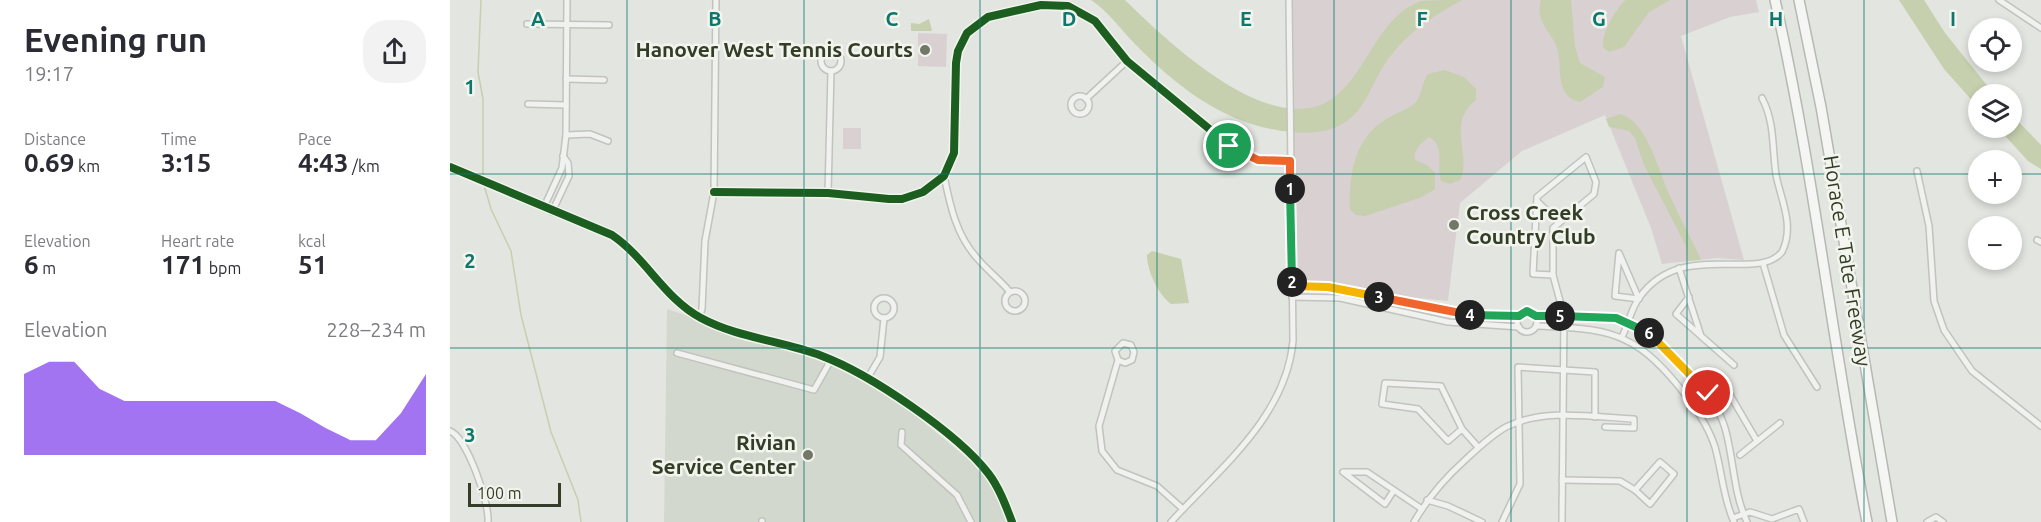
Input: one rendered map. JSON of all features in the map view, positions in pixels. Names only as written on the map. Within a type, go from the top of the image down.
[{"type":"highway","name":"Horace E Tate Freeway","points":[[1775,0],[1797,110],[1849,427],[1867,522]]},
{"type":"highway","name":"Horace E Tate Freeway","points":[[1799,0],[1821,107],[1892,522]]},
{"type":"street","points":[[548,210],[562,168],[566,135],[567,0]]},
{"type":"street","points":[[699,317],[702,309],[705,242],[714,192],[716,0]]},
{"type":"street","points":[[1171,522],[1257,428],[1275,402],[1291,357],[1289,0]]},
{"type":"street","points":[[1999,0],[2041,28]]},
{"type":"street","points":[[1010,292],[967,244],[954,222],[944,176],[955,145],[958,51],[967,33],[981,20],[995,14],[1041,5],[1068,6],[1095,21],[1127,61],[1236,151],[1258,160],[1290,161]]},
{"type":"street","points":[[526,24],[609,25]]},
{"type":"street","points":[[1086,99],[1127,61]]},
{"type":"street","points":[[828,193],[831,71]]},
{"type":"street","points":[[566,79],[604,80]]},
{"type":"street","points":[[1622,337],[1639,298],[1659,278],[1679,268],[1706,264],[1763,263],[1774,260],[1782,252],[1787,224],[1776,172],[1772,120],[1762,98]]},
{"type":"street","points":[[528,104],[566,105]]},
{"type":"street","points":[[566,135],[590,134],[608,141]]},
{"type":"street","points":[[548,210],[569,176],[568,162],[563,156]]},
{"type":"street","points":[[1553,275],[1533,274],[1537,197],[1586,157],[1596,182],[1594,194],[1553,228],[1553,275],[1564,316],[1562,522]]},
{"type":"street","points":[[450,167],[602,231],[622,243],[671,296],[699,317],[831,360],[867,380],[922,416],[980,463],[995,484],[1012,522]]},
{"type":"street","points":[[1917,171],[1929,226],[1934,301],[1944,330],[1959,356],[1972,371],[2041,426]]},
{"type":"street","points":[[714,192],[828,193],[902,199],[923,192],[944,176]]},
{"type":"street","points":[[1536,201],[1559,223]]},
{"type":"street","points":[[1619,253],[1623,262],[1639,298],[1615,296],[1619,253]]},
{"type":"street","points":[[1763,263],[1784,335],[1817,387]]},
{"type":"street","points":[[1679,268],[1701,336]]},
{"type":"street","points":[[1292,286],[1345,289],[1464,314],[1519,316],[1527,311],[1536,316],[1604,316],[1629,322],[1661,343],[1708,393],[1724,424],[1734,479],[1747,522]]},
{"type":"street","points":[[1019,291],[1025,296],[1025,305],[1019,311],[1010,310],[1005,304],[1005,298],[1010,292],[1019,291]]},
{"type":"street","points":[[1292,297],[1340,298],[1449,321],[1519,327],[1527,332],[1536,326],[1563,327],[1595,329],[1622,337],[1656,359],[1693,404],[1714,444],[1733,520],[1743,514],[1756,513],[1772,519],[1799,509],[1804,522]]},
{"type":"street","points":[[1689,297],[1676,314],[1734,365]]},
{"type":"street","points":[[1519,316],[1519,327]]},
{"type":"street","points":[[1536,316],[1536,326]]},
{"type":"street","points":[[867,380],[880,357],[884,318]]},
{"type":"street","points":[[677,353],[814,390],[831,360]]},
{"type":"street","points":[[1118,360],[1098,426],[1102,451],[1117,470],[1157,486],[1183,509]]},
{"type":"street","points":[[1502,522],[1520,484],[1518,367],[1563,368],[1572,369],[1572,371],[1595,372],[1595,417]]},
{"type":"street","points":[[1462,429],[1448,441],[1418,409],[1382,404],[1385,383],[1441,386],[1462,429],[1478,447]]},
{"type":"street","points":[[1693,404],[1716,388],[1726,388],[1757,441]]},
{"type":"street","points":[[1414,522],[1427,500],[1478,447],[1497,432],[1519,422],[1563,416],[1634,418],[1634,428],[1605,427]]},
{"type":"street","points":[[1740,455],[1780,423]]},
{"type":"street","points":[[450,431],[460,438],[466,450],[488,507],[488,522]]},
{"type":"street","points":[[902,432],[901,445],[957,495],[971,522]]},
{"type":"street","points":[[1562,480],[1620,481],[1635,490],[1650,504],[1674,474],[1660,462],[1635,490]]},
{"type":"street","points":[[1394,490],[1385,504],[1343,472],[1368,472],[1422,509]]},
{"type":"street","points":[[1427,500],[1482,522]]},
{"type":"street","points":[[1928,522],[1936,517],[1943,522]]},
{"type":"shaded area","points":[[1091,0],[1125,0],[1167,39],[1224,82],[1254,98],[1284,108],[1312,107],[1337,95],[1348,84],[1385,30],[1407,8],[1421,1],[1462,0],[1428,20],[1399,46],[1383,67],[1355,114],[1341,125],[1309,133],[1269,129],[1226,114],[1206,103],[1152,61],[1109,15]]},
{"type":"shaded area","points":[[1293,0],[1756,0],[1759,12],[1730,17],[1681,36],[1744,260],[1717,258],[1662,264],[1651,228],[1605,115],[1522,151],[1460,203],[1448,301],[1294,285]]},
{"type":"shaded area","points":[[1541,0],[1571,0],[1575,47],[1580,63],[1605,77],[1603,87],[1580,102],[1572,99],[1563,88],[1558,51],[1540,16]]},
{"type":"shaded area","points":[[1626,0],[1670,0],[1649,12],[1624,47],[1609,52],[1603,47],[1607,28]]},
{"type":"shaded area","points":[[1899,0],[1924,0],[1945,33],[1968,62],[1968,72],[1976,72],[1986,84],[1968,84],[1968,96],[1944,69]]},
{"type":"shaded area","points":[[929,19],[932,31],[911,31],[911,23],[919,24]]},
{"type":"shaded area","points":[[918,33],[947,34],[946,67],[918,66]]},
{"type":"shaded area","points":[[1445,70],[1464,77],[1476,89],[1476,100],[1467,109],[1462,119],[1461,140],[1464,161],[1460,180],[1450,184],[1441,181],[1439,151],[1437,145],[1429,137],[1416,150],[1415,160],[1427,165],[1435,173],[1435,189],[1422,197],[1365,216],[1356,215],[1350,209],[1351,183],[1360,147],[1375,127],[1415,103],[1428,74]]},
{"type":"shaded area","points":[[1620,114],[1630,119],[1645,137],[1701,260],[1688,261],[1686,246],[1644,165],[1635,138],[1629,131],[1609,127],[1606,119]]},
{"type":"shaded area","points":[[2022,125],[2041,145],[2041,169],[2028,161],[2022,154],[2022,150],[2018,150],[2007,138],[2022,138]]},
{"type":"shaded area","points":[[843,128],[861,128],[861,149],[843,149]]},
{"type":"shaded area","points":[[1152,251],[1181,259],[1189,303],[1171,304],[1162,294],[1149,268],[1147,255]]},
{"type":"shaded area","points":[[667,309],[750,336],[782,342],[857,374],[908,409],[986,474],[1012,522],[664,522]]},
{"type":"waterway","points":[[481,0],[478,72],[483,99],[483,177]]},
{"type":"waterway","points":[[484,185],[491,209],[511,251],[521,315],[551,432],[578,500],[581,522]]},
{"type":"cycle path","points":[[714,192],[828,193],[889,199],[902,199],[923,192],[944,176],[954,153],[956,63],[958,51],[967,33],[988,17],[1041,5],[1068,6],[1095,21],[1127,61],[1236,151],[1258,160],[1290,161]]},
{"type":"cycle path","points":[[450,167],[612,235],[635,255],[676,300],[701,318],[745,335],[822,356],[887,390],[935,423],[974,457],[996,484],[1012,522]]},
{"type":"place","name":"Hanover West Tennis Courts","points":[[925,50]]},
{"type":"place","name":"Cross Creek Country Club","points":[[1454,225]]},
{"type":"place","name":"Rivian Service Center","points":[[808,455]]},
{"type":"route","points":[[1229,146],[1247,157],[1258,160],[1290,161],[1292,286],[1345,289],[1464,314],[1519,316],[1527,311],[1536,316],[1616,318],[1637,326],[1661,343],[1708,393]]}]
